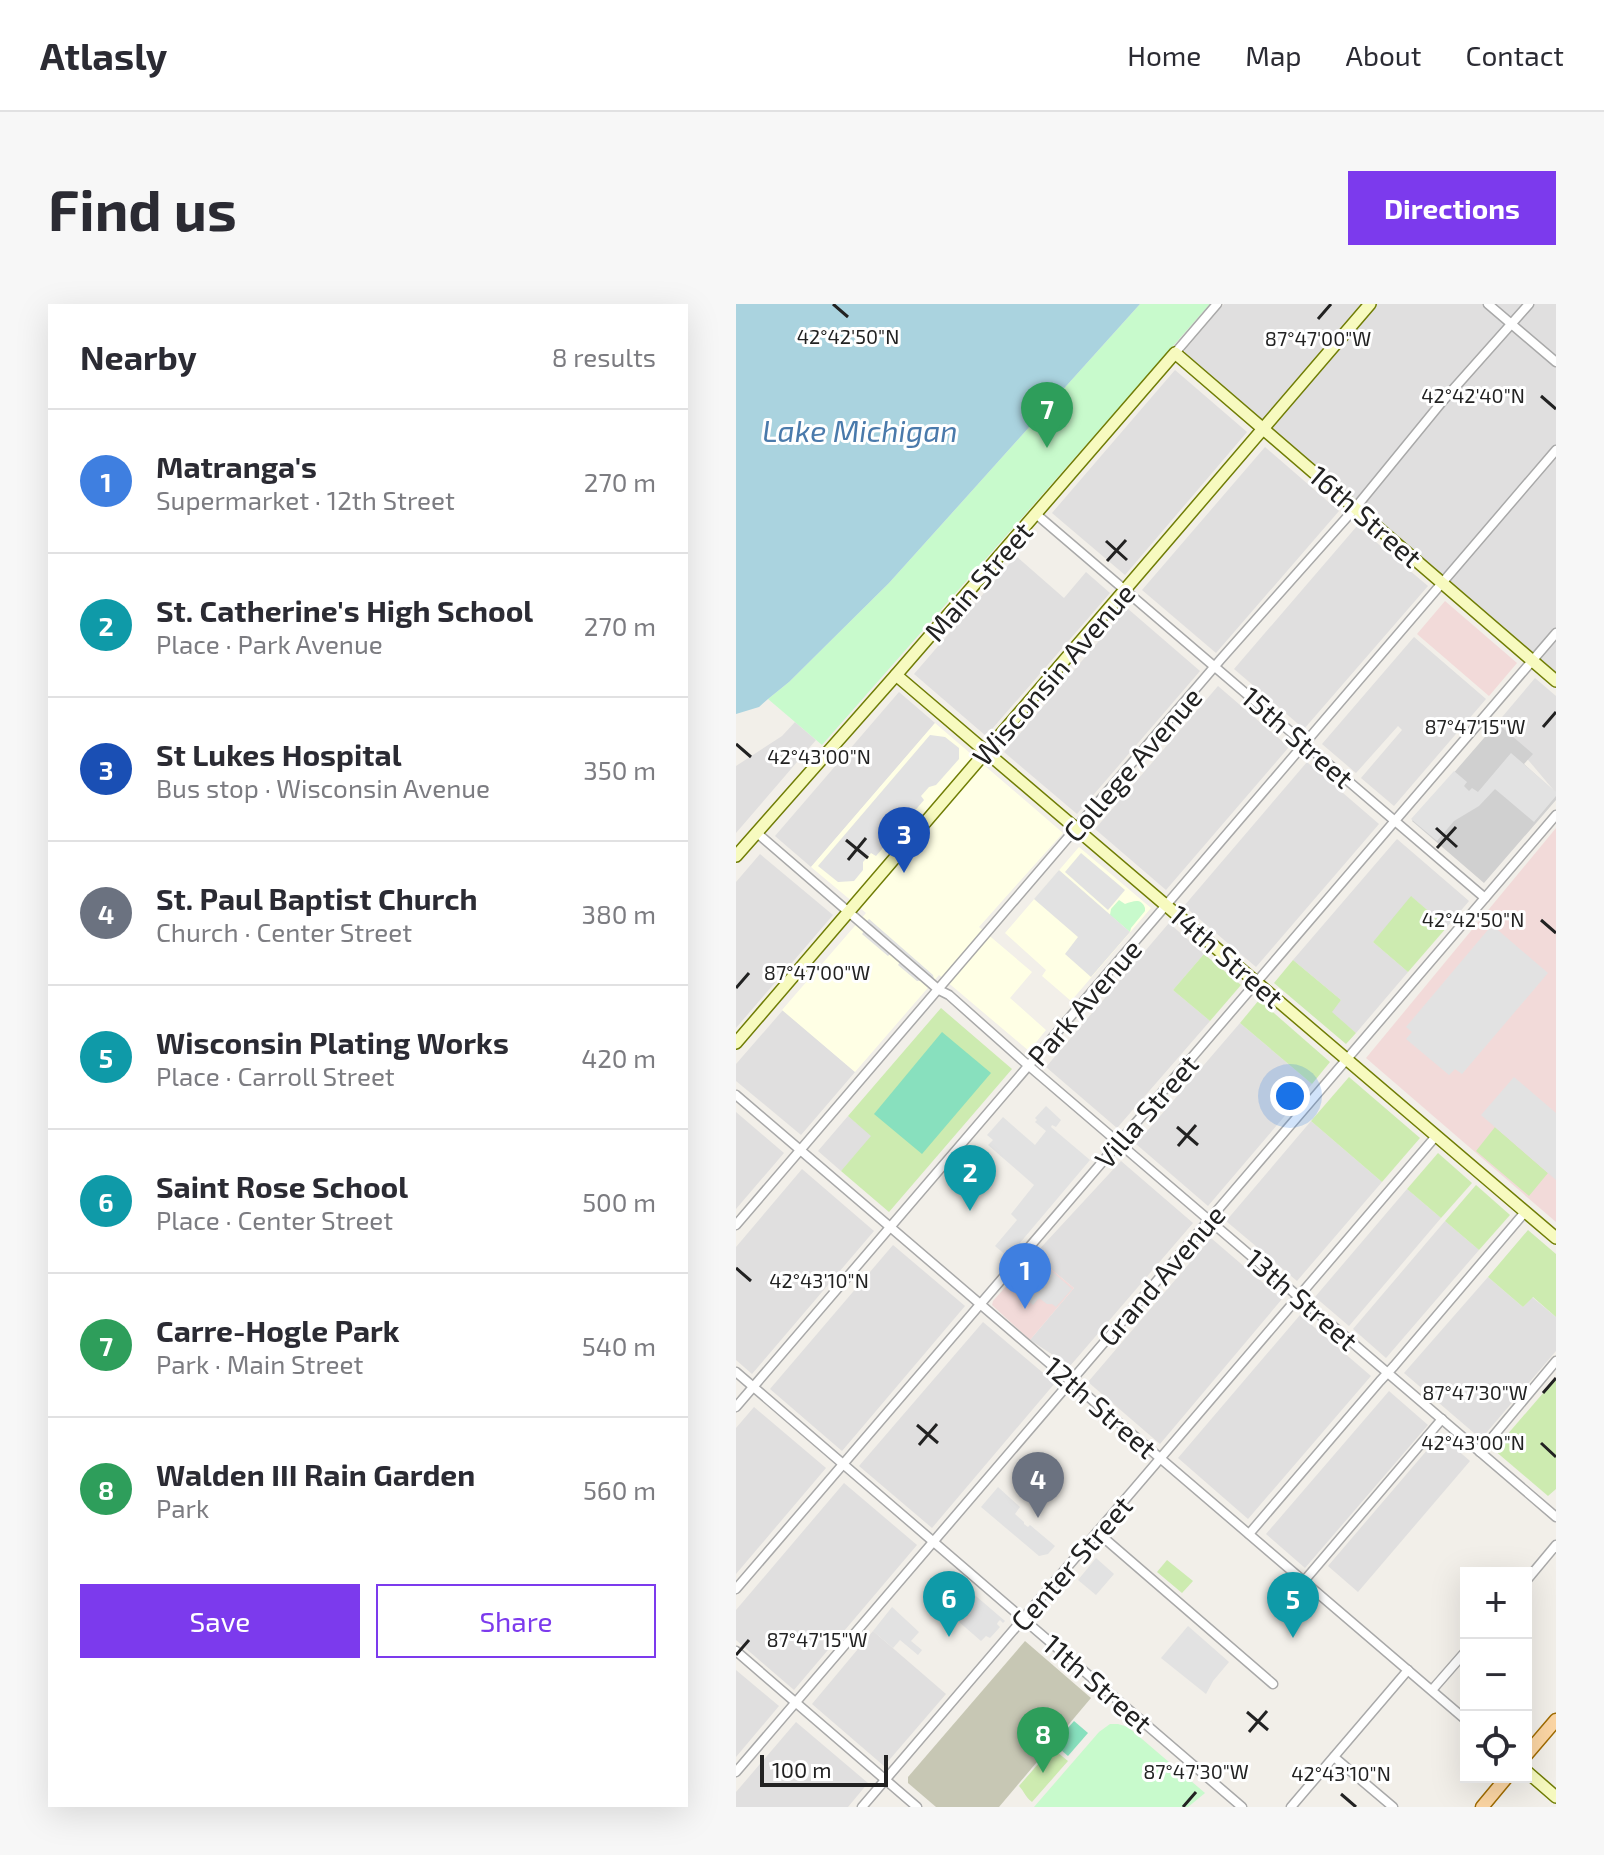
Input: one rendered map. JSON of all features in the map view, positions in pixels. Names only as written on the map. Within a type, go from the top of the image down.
[{"type":"main road","points":[[1532,1748],[1556,1720]]},
{"type":"main road","points":[[1482,1807],[1502,1783]]},
{"type":"street","name":"Main Street","points":[[736,856],[1217,304]]},
{"type":"street","name":"Wisconsin Avenue","points":[[736,1043],[1370,304]]},
{"type":"street","points":[[1488,304],[1556,362]]},
{"type":"street","name":"College Avenue","points":[[736,1225],[1529,304]]},
{"type":"street","name":"16th Street","points":[[1175,353],[1556,681]]},
{"type":"street","name":"Park Avenue","points":[[736,1407],[1556,450]]},
{"type":"street","name":"15th Street","points":[[1036,514],[1485,898]]},
{"type":"street","name":"Villa Street","points":[[736,1589],[1556,633]]},
{"type":"street","name":"14th Street","points":[[896,675],[1556,1238]]},
{"type":"street","name":"Grand Avenue","points":[[736,1772],[1556,815]]},
{"type":"street","name":"13th Street","points":[[756,832],[1556,1517]]},
{"type":"street","name":"12th Street","points":[[736,1095],[1460,1715]]},
{"type":"street","name":"Center Street","points":[[862,1807],[1436,1136]]},
{"type":"street","points":[[1249,1534],[1525,1212]]},
{"type":"street","points":[[1480,1452],[1556,1361]]},
{"type":"street","name":"11th Street","points":[[736,1372],[1235,1805]]},
{"type":"street","points":[[1304,1581],[1442,1419]]},
{"type":"street","points":[[1097,1532],[1273,1684]]},
{"type":"street","points":[[1532,1574],[1556,1545]]},
{"type":"street","points":[[736,1651],[917,1807]]},
{"type":"street","points":[[1432,1690],[1460,1658]]},
{"type":"street","points":[[1291,1807],[1408,1670]]},
{"type":"street","points":[[1334,1757],[1393,1807]]},
{"type":"street","points":[[1532,1776],[1556,1797]]},
{"type":"shaded area","points":[[1224,304],[1556,304],[1556,672],[1185,355],[1185,350]]},
{"type":"shaded area","points":[[1175,370],[1247,432],[1125,575],[1052,513]]},
{"type":"shaded area","points":[[1265,447],[1339,511],[1216,653],[1142,590]]},
{"type":"shaded area","points":[[1357,526],[1428,586],[1304,729],[1234,669]]},
{"type":"shaded area","points":[[1016,556],[1064,598],[1086,572],[1110,593],[986,736],[914,674]]},
{"type":"shaded area","points":[[1445,601],[1517,663],[1489,696],[1417,634]]},
{"type":"shaded area","points":[[1127,608],[1200,671],[1077,814],[1004,752]]},
{"type":"shaded area","points":[[1414,637],[1486,699],[1394,806],[1361,778],[1402,730],[1398,726],[1356,773],[1322,744]]},
{"type":"shaded area","points":[[1535,678],[1556,696],[1556,793],[1497,723]]},
{"type":"shaded area","points":[[1218,686],[1289,747],[1166,890],[1095,829]]},
{"type":"shaded area","points":[[899,692],[935,723],[811,867],[775,836]]},
{"type":"shaded area","points":[[795,722],[816,740],[736,833],[736,766],[782,736]]},
{"type":"shaded area","points":[[935,723],[1063,833],[979,927],[1032,972],[1010,998],[1046,1030],[1029,1051],[939,975],[855,1072],[782,1010],[866,913],[811,867]]},
{"type":"shaded area","points":[[1497,723],[1533,754],[1524,764],[1556,793],[1556,800],[1484,883],[1412,821]]},
{"type":"shaded area","points":[[930,735],[945,737],[959,748],[959,759],[936,785],[929,787],[921,796],[924,800],[876,856],[871,853],[863,862],[863,870],[854,881],[838,882],[818,866]]},
{"type":"shaded area","points":[[1511,753],[1556,792],[1534,822],[1495,789],[1479,806],[1454,821],[1437,841],[1411,819],[1454,771],[1467,782],[1464,786],[1469,791],[1472,788],[1478,792]]},
{"type":"shaded area","points":[[1307,762],[1379,824],[1256,967],[1184,906]]},
{"type":"shaded area","points":[[1556,828],[1556,1222],[1366,1058]]},
{"type":"shaded area","points":[[1397,839],[1469,901],[1447,927],[1412,897],[1373,942],[1408,972],[1356,1033],[1331,1012],[1341,1000],[1293,960]]},
{"type":"shaded area","points":[[1079,847],[1151,908],[1071,1001],[1042,976],[1046,970],[1005,933]]},
{"type":"shaded area","points":[[1081,853],[1125,890],[1108,910],[1065,872]]},
{"type":"shaded area","points":[[760,854],[833,915],[736,1028],[736,882]]},
{"type":"shaded area","points":[[1059,870],[1130,932],[1091,977],[1065,954],[1078,937],[1034,899]]},
{"type":"shaded area","points":[[869,919],[934,979],[917,981],[898,965],[900,962],[862,934]]},
{"type":"shaded area","points":[[1169,923],[1204,954],[1173,990],[1210,1021],[1117,1128],[1046,1067]]},
{"type":"shaded area","points":[[1492,925],[1548,973],[1462,1074],[1455,1069],[1449,1075],[1406,1039],[1412,1032],[1406,1027]]},
{"type":"shaded area","points":[[783,1010],[855,1072],[801,1135],[736,1081],[736,1064]]},
{"type":"shaded area","points":[[1240,1023],[1312,1084],[1208,1206],[1136,1144]]},
{"type":"shaded area","points":[[1514,1077],[1556,1113],[1556,1180],[1481,1115]]},
{"type":"shaded area","points":[[1046,1106],[1061,1120],[1056,1127],[1051,1127],[1090,1160],[1008,1257],[995,1246],[1017,1220],[1011,1214],[1034,1185],[988,1145],[993,1140],[987,1135],[1003,1117],[1035,1145],[1046,1131],[1035,1122],[1035,1118]]},
{"type":"shaded area","points":[[736,1112],[784,1153],[736,1209]]},
{"type":"shaded area","points":[[848,1116],[872,1136],[841,1171],[818,1151]]},
{"type":"shaded area","points":[[1311,1121],[1382,1182],[1297,1281],[1226,1221]]},
{"type":"shaded area","points":[[1121,1161],[1193,1223],[1070,1366],[1030,1340],[1074,1288],[1034,1255]]},
{"type":"shaded area","points":[[802,1169],[874,1231],[752,1374],[736,1360],[736,1247]]},
{"type":"shaded area","points":[[1407,1189],[1441,1218],[1349,1326],[1315,1297]]},
{"type":"shaded area","points":[[1445,1221],[1479,1250],[1386,1358],[1353,1329]]},
{"type":"shaded area","points":[[1211,1238],[1282,1299],[1160,1444],[1088,1382]]},
{"type":"shaded area","points":[[893,1245],[965,1306],[842,1451],[770,1389]]},
{"type":"shaded area","points":[[1034,1255],[1074,1288],[1030,1340],[992,1305]]},
{"type":"shaded area","points":[[1037,1258],[1072,1289],[1056,1307],[1039,1298],[1033,1305],[1022,1295],[1026,1291],[1017,1283]]},
{"type":"shaded area","points":[[1488,1277],[1523,1307],[1532,1297],[1556,1317],[1556,1351],[1481,1439],[1404,1373]]},
{"type":"shaded area","points":[[1300,1315],[1371,1376],[1248,1519],[1178,1458]]},
{"type":"shaded area","points":[[983,1322],[1055,1383],[932,1528],[859,1466]]},
{"type":"shaded area","points":[[1389,1391],[1428,1425],[1305,1568],[1266,1534]]},
{"type":"shaded area","points":[[754,1407],[826,1468],[736,1574],[736,1428]]},
{"type":"shaded area","points":[[1440,1435],[1470,1461],[1358,1592],[1328,1566]]},
{"type":"shaded area","points":[[844,1483],[917,1545],[794,1690],[736,1640],[736,1610]]},
{"type":"shaded area","points":[[998,1487],[1020,1507],[1015,1514],[1024,1524],[1030,1525],[1055,1546],[1048,1554],[1039,1556],[981,1507]]},
{"type":"shaded area","points":[[1096,1558],[1114,1574],[1096,1595],[1078,1580]]},
{"type":"shaded area","points":[[963,1585],[1005,1621],[998,1622],[1000,1627],[990,1638],[986,1636],[981,1641],[943,1608]]},
{"type":"shaded area","points":[[892,1607],[919,1632],[911,1641],[922,1650],[918,1655],[900,1640],[893,1648],[873,1631]]},
{"type":"shaded area","points":[[1188,1626],[1229,1662],[1206,1694],[1161,1658]]},
{"type":"shaded area","points":[[873,1631],[946,1694],[884,1766],[812,1704]]},
{"type":"shaded area","points":[[1025,1641],[1091,1698],[999,1807],[936,1807],[908,1783],[908,1777]]},
{"type":"shaded area","points":[[736,1670],[779,1706],[736,1757]]},
{"type":"shaded area","points":[[796,1722],[868,1783],[848,1807],[736,1807],[736,1792]]},
{"type":"green space","points":[[1140,304],[1210,304],[822,745],[768,699],[889,583]]},
{"type":"green space","points":[[1411,896],[1447,927],[1408,972],[1373,942]]},
{"type":"green space","points":[[1119,900],[1125,904],[1139,902],[1145,908],[1130,932],[1110,915]]},
{"type":"green space","points":[[1204,954],[1241,985],[1210,1021],[1173,990]]},
{"type":"green space","points":[[1293,960],[1341,1000],[1332,1012],[1356,1033],[1346,1044],[1274,983]]},
{"type":"green space","points":[[1259,1000],[1330,1062],[1312,1084],[1240,1023]]},
{"type":"green space","points":[[941,1008],[1012,1069],[889,1212],[841,1171],[871,1136],[848,1116]]},
{"type":"green space","points":[[942,1032],[991,1073],[922,1154],[874,1114]]},
{"type":"green space","points":[[1349,1077],[1420,1138],[1382,1182],[1311,1121]]},
{"type":"green space","points":[[1495,1127],[1548,1173],[1529,1196],[1476,1151]]},
{"type":"green space","points":[[1438,1153],[1472,1183],[1441,1218],[1407,1189]]},
{"type":"green space","points":[[1476,1185],[1510,1215],[1479,1250],[1445,1221]]},
{"type":"green space","points":[[1528,1230],[1556,1254],[1556,1317],[1533,1297],[1523,1307],[1488,1277]]},
{"type":"green space","points":[[1556,1378],[1556,1489],[1548,1496],[1494,1450]]},
{"type":"green space","points":[[1167,1560],[1193,1581],[1182,1593],[1157,1572]]},
{"type":"green space","points":[[1074,1721],[1088,1733],[1068,1756],[1054,1744]]},
{"type":"green space","points":[[1110,1724],[1128,1727],[1205,1793],[1188,1807],[1034,1807],[1099,1732]]},
{"type":"green space","points":[[1052,1748],[1068,1761],[1032,1802],[1019,1786]]},
{"type":"water","name":"Lake Michigan","points":[[736,304],[1140,304],[889,583],[789,682],[759,707],[736,714]]},
{"type":"place","name":"Carre-Hogle Park","points":[[1047,448]]},
{"type":"place","name":"St Lukes Hospital","points":[[904,873]]},
{"type":"place","name":"St. Catherine's High School","points":[[970,1211]]},
{"type":"place","name":"Matranga's","points":[[1025,1309]]},
{"type":"place","name":"St. Paul Baptist Church","points":[[1038,1518]]},
{"type":"place","name":"Saint Rose School","points":[[949,1637]]},
{"type":"place","name":"Wisconsin Plating Works","points":[[1293,1638]]},
{"type":"place","name":"Walden III Rain Garden","points":[[1043,1773]]}]
